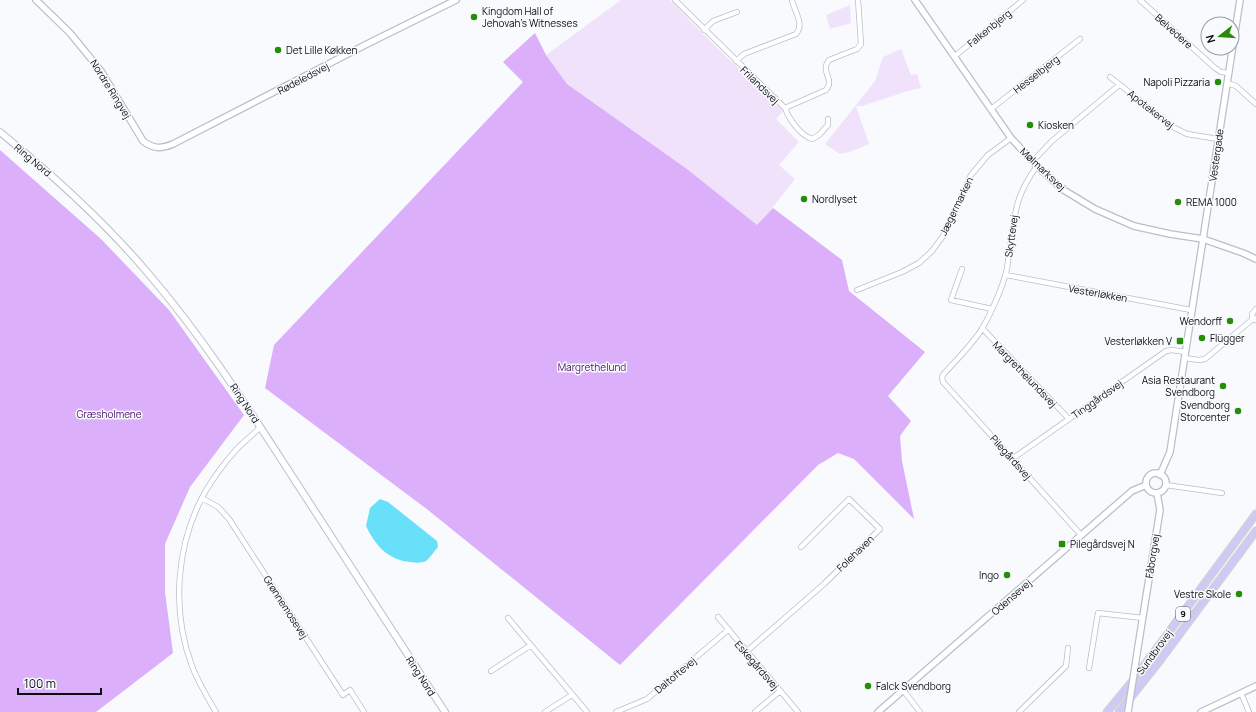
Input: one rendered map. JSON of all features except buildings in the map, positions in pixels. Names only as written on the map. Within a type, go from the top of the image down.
[{"type":"main road","name":"Ring Nord","points":[[0,132],[58,180],[103,224],[169,297],[226,374],[445,712]]},
{"type":"main road","name":"Sundbrovej","points":[[1107,712],[1135,678],[1256,514]]},
{"type":"main road","name":"Sundbrovej","points":[[1119,712],[1158,663],[1256,531]]},
{"type":"street","name":"Nordre Ringvej","points":[[36,0],[70,33],[93,60],[116,96],[138,135],[149,146]]},
{"type":"street","name":"Rødeledsvej","points":[[149,146],[160,148],[173,144],[456,0]]},
{"type":"street","name":"Frilandsvej","points":[[675,0],[785,108],[789,118],[805,135],[812,139],[819,135],[828,125],[828,120]]},
{"type":"street","points":[[736,61],[744,54],[796,34],[800,30],[800,25],[792,0]]},
{"type":"street","points":[[785,108],[826,90],[829,86],[826,67],[829,60],[857,49],[861,44],[858,0]]},
{"type":"street","name":"Mølmarksvej","points":[[915,0],[1011,138],[1056,184],[1095,209],[1116,219],[1153,231],[1203,239],[1256,259]]},
{"type":"street","name":"Falkenbjerg","points":[[955,56],[1023,0]]},
{"type":"street","name":"Belvedere","points":[[1140,0],[1216,68],[1221,72],[1229,73]]},
{"type":"street","name":"Vestergade","points":[[1160,475],[1170,452],[1240,0]]},
{"type":"street","points":[[704,30],[713,21],[737,12]]},
{"type":"street","name":"Hesselbjerg","points":[[991,109],[1080,39]]},
{"type":"street","name":"Apotekervej","points":[[1110,77],[1175,128],[1187,134],[1218,139]]},
{"type":"street","points":[[1227,83],[1236,86],[1256,104]]},
{"type":"street","name":"Skyttevej","points":[[942,378],[968,348],[982,328],[992,309],[1006,275],[1014,214],[1020,195],[1035,164],[1052,141],[1120,85]]},
{"type":"street","name":"Jægermarken","points":[[857,290],[902,272],[919,263],[932,251],[943,236],[970,175],[988,155],[1011,138]]},
{"type":"street","points":[[962,269],[952,300],[992,309]]},
{"type":"street","name":"Vesterløkken","points":[[1006,275],[1191,310]]},
{"type":"street","points":[[1185,355],[1199,360],[1205,359],[1255,319],[1252,314],[1256,309]]},
{"type":"street","name":"Margrethelundsvej","points":[[982,328],[1069,419]]},
{"type":"street","name":"Tinggårdsvej","points":[[1012,459],[1166,351],[1172,350],[1185,355]]},
{"type":"street","name":"Pilegårdsvej","points":[[942,378],[943,382],[1081,535]]},
{"type":"street","points":[[216,712],[201,686],[192,666],[185,642],[179,594],[181,561],[190,528],[205,492],[237,449],[260,427]]},
{"type":"street","points":[[1154,474],[1164,477],[1166,484],[1163,490],[1157,493],[1148,490],[1146,482],[1149,476],[1154,474]]},
{"type":"street","points":[[1166,484],[1222,493]]},
{"type":"street","name":"Odensevej","points":[[878,712],[1132,491],[1146,485]]},
{"type":"street","name":"Fåborgvej","points":[[1128,712],[1160,510],[1157,493]]},
{"type":"street","name":"Grønnemosevej","points":[[202,498],[218,507],[229,519],[343,694],[350,690],[364,712]]},
{"type":"street","name":"Folehaven","points":[[746,652],[824,584],[880,529],[849,499],[800,547]]},
{"type":"street","points":[[1089,668],[1098,613],[1143,618]]},
{"type":"street","name":"Eskegårdsvej","points":[[718,617],[798,712]]},
{"type":"street","points":[[508,618],[587,712]]},
{"type":"street","name":"Daltoftevej","points":[[616,712],[647,699],[728,630]]},
{"type":"street","points":[[491,671],[531,645]]},
{"type":"street","points":[[1020,712],[1066,666],[1068,648]]},
{"type":"street","points":[[1201,712],[1256,686]]},
{"type":"street","points":[[903,690],[920,712]]},
{"type":"street","points":[[755,712],[780,691]]},
{"type":"street","points":[[1241,693],[1249,712]]},
{"type":"street","points":[[545,712],[572,695]]},
{"type":"shaded area","points":[[621,0],[670,0],[783,111],[776,119],[799,142],[779,165],[795,179],[758,226],[687,169],[567,84],[546,55]]},
{"type":"shaded area","points":[[850,5],[851,23],[830,29],[826,15]]},
{"type":"shaded area","points":[[901,49],[911,75],[917,74],[921,88],[862,106],[856,106],[869,144],[850,152],[840,154],[825,144],[875,81],[883,57]]},
{"type":"green space","name":"Margrethelund","points":[[535,33],[546,55],[567,84],[687,169],[757,225],[773,208],[842,260],[849,291],[925,352],[888,396],[911,421],[900,436],[902,461],[914,519],[854,459],[838,453],[818,465],[620,665],[428,510],[265,388],[274,345],[523,82],[503,62]]},
{"type":"green space","name":"Græsholmene","points":[[0,150],[101,239],[169,310],[244,415],[190,487],[165,544],[165,592],[173,653],[96,712],[0,712]]},
{"type":"water","points":[[380,499],[388,502],[437,541],[438,547],[426,561],[414,563],[402,561],[389,555],[378,545],[366,526],[370,508]]},
{"type":"place","name":"Kingdom Hall of Jehovah's Witnesses","points":[[474,17]]},
{"type":"place","name":"Det Lille Køkken","points":[[278,50]]},
{"type":"place","name":"Napoli Pizzaria","points":[[1218,82]]},
{"type":"place","name":"Kiosken","points":[[1030,125]]},
{"type":"place","name":"Nordlyset","points":[[804,199]]},
{"type":"place","name":"REMA 1000","points":[[1178,202]]},
{"type":"place","name":"Wendorff","points":[[1230,321]]},
{"type":"place","name":"Flügger","points":[[1202,338]]},
{"type":"place","name":"Vesterløkken V","points":[[1180,341]]},
{"type":"place","name":"Asia Restaurant Svendborg","points":[[1223,386]]},
{"type":"place","name":"Svendborg Storcenter","points":[[1238,411]]},
{"type":"place","name":"Pilegårdsvej N","points":[[1062,544]]},
{"type":"place","name":"Ingo","points":[[1007,575]]},
{"type":"place","name":"Vestre Skole","points":[[1239,594]]},
{"type":"place","name":"Falck Svendborg","points":[[868,686]]}]
